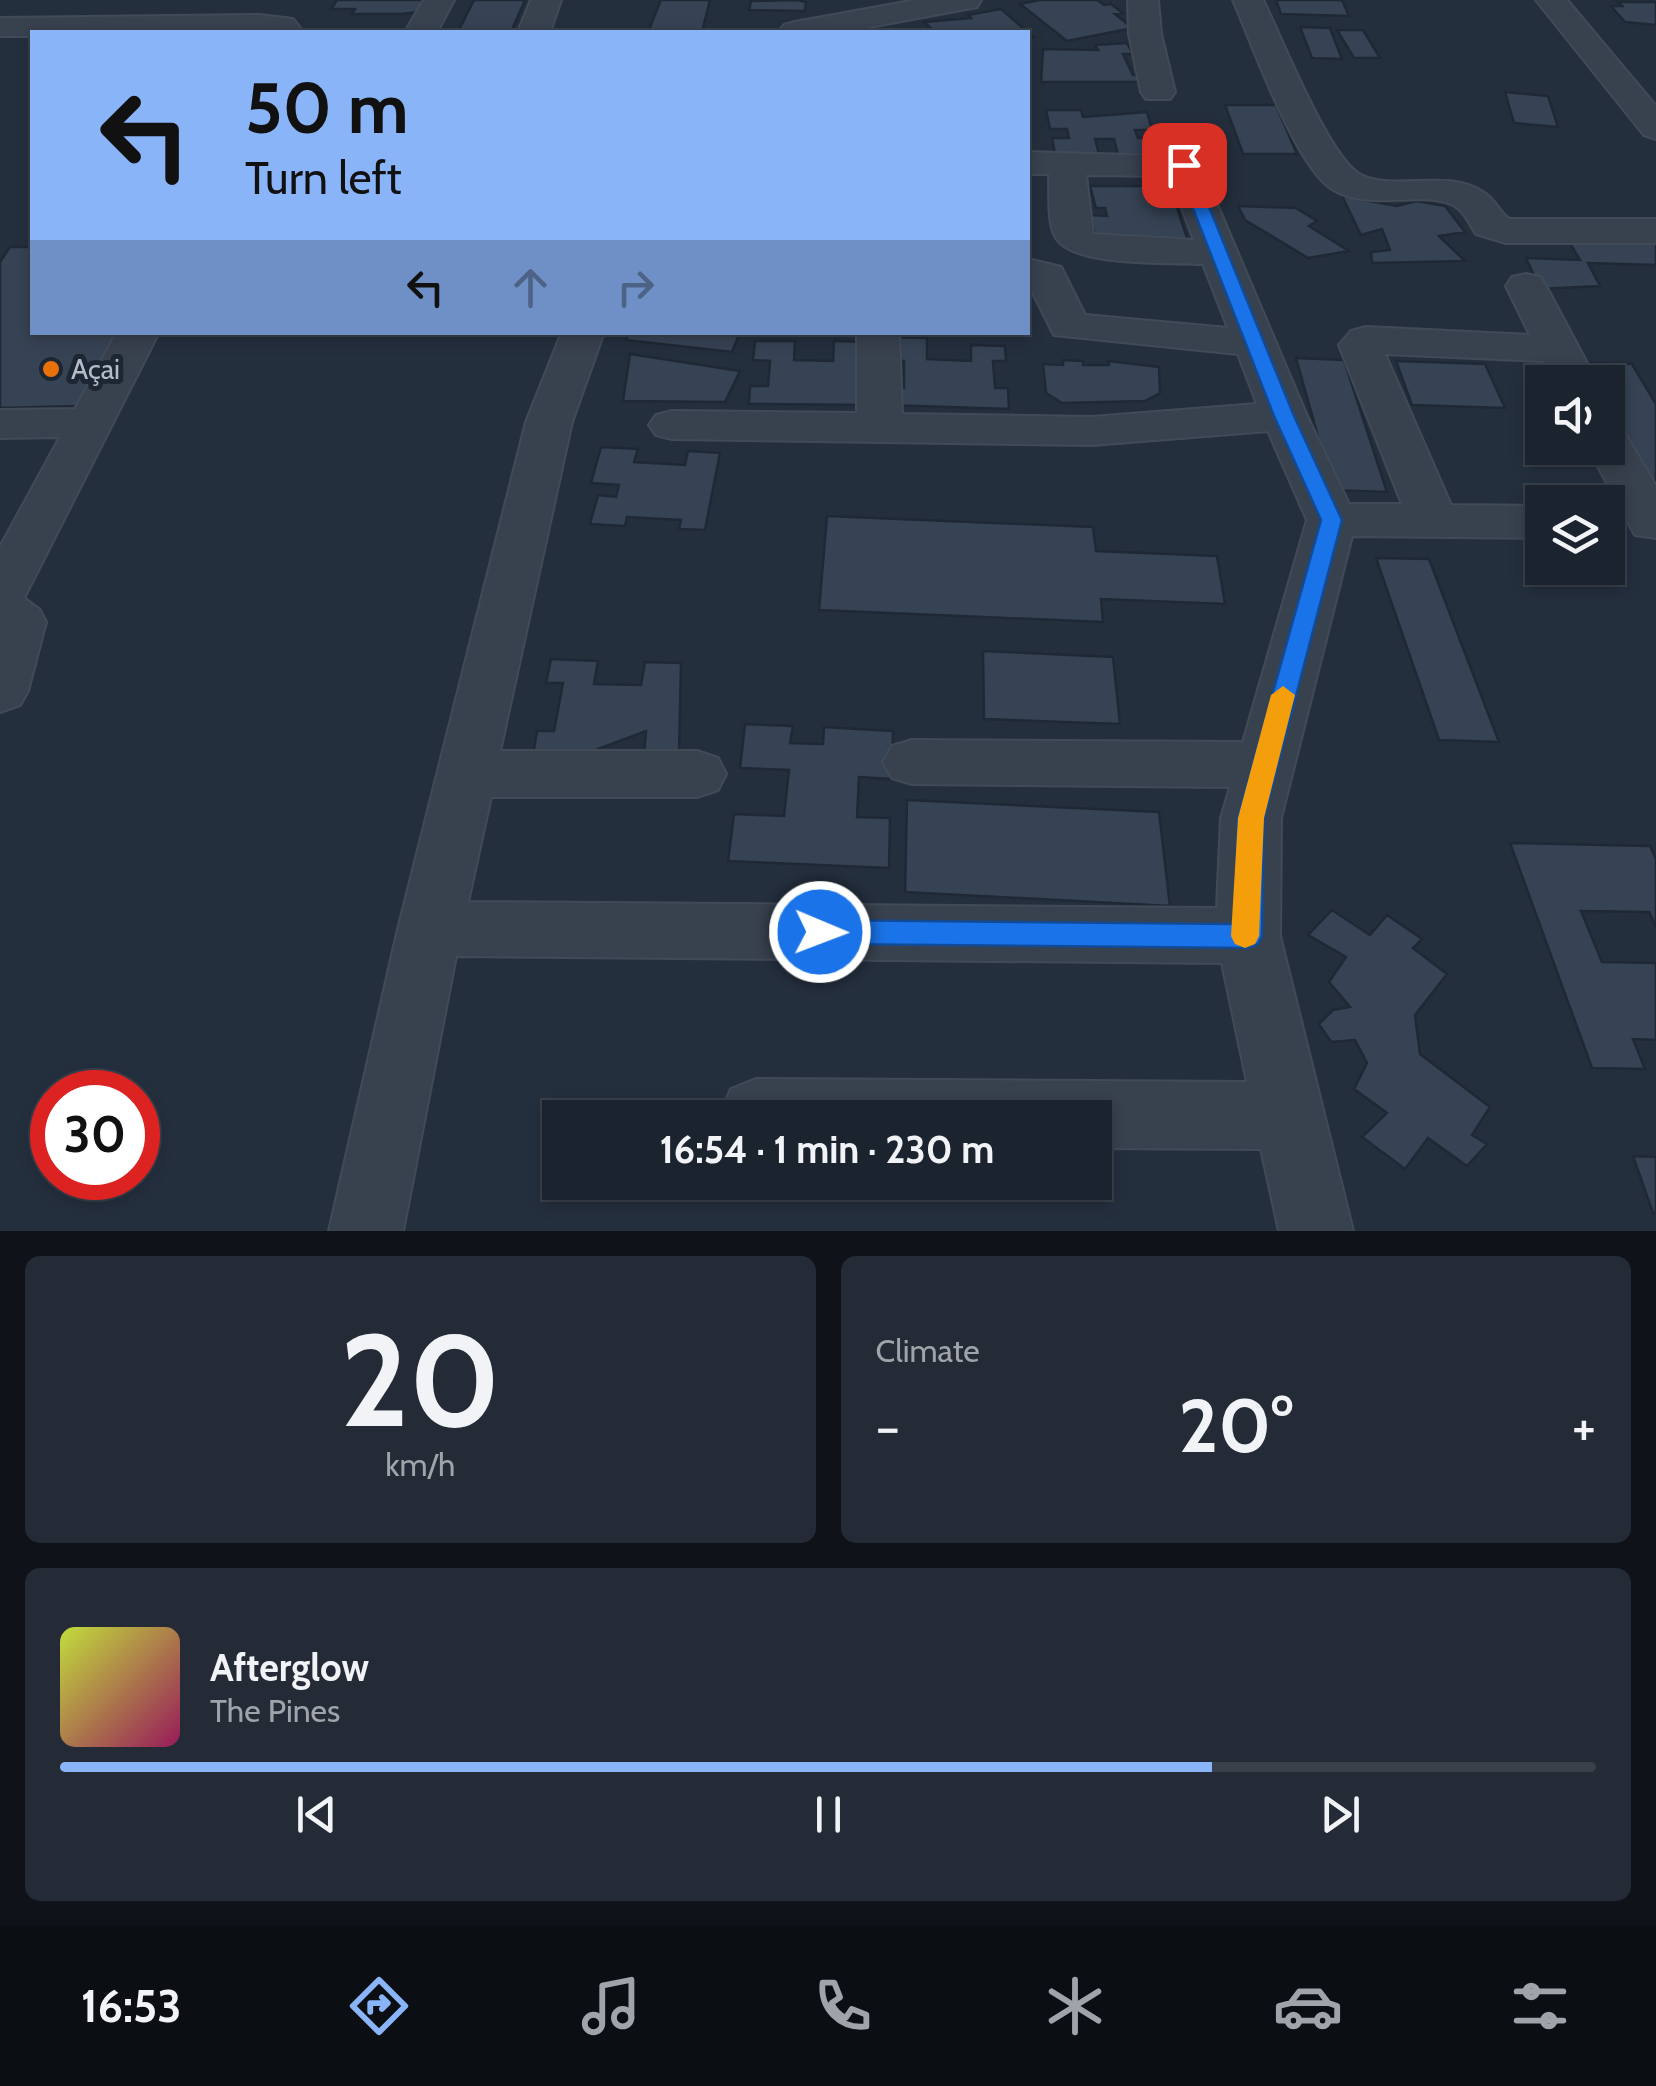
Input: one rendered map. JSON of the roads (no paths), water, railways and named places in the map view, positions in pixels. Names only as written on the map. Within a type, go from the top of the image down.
[{"type":"street","points":[[422,30],[439,0]]},
{"type":"street","points":[[535,30],[546,0]]},
{"type":"street","points":[[806,30],[966,0]]},
{"type":"street","points":[[1142,0],[1141,12],[1158,92]]},
{"type":"street","points":[[1248,0],[1306,123],[1336,176],[1345,182],[1374,190],[1462,194],[1478,201],[1490,226],[1506,230],[1656,231]]},
{"type":"street","points":[[1551,0],[1656,128]]},
{"type":"street","points":[[0,27],[289,20]]},
{"type":"street","points":[[1219,253],[1079,242],[1072,233],[1047,163],[1184,165],[1284,416],[1332,520],[1251,818],[1248,936],[1316,1231]]},
{"type":"street","points":[[1030,272],[1047,276],[1069,326],[1255,343]]},
{"type":"street","points":[[1526,286],[1566,365]]},
{"type":"street","points":[[0,595],[136,335]]},
{"type":"street","points":[[366,1231],[430,929],[549,422],[581,335]]},
{"type":"street","points":[[878,335],[880,426]]},
{"type":"street","points":[[1433,521],[1360,345],[1366,340],[1558,365]]},
{"type":"street","points":[[672,425],[1092,430],[1284,416]]},
{"type":"street","points":[[0,424],[90,423]]},
{"type":"street","points":[[1617,465],[1638,523]]},
{"type":"street","points":[[1332,520],[1525,522]]},
{"type":"street","points":[[0,607],[20,622],[0,691]]},
{"type":"street","points":[[912,762],[1264,766]]},
{"type":"street","points":[[466,774],[697,774]]},
{"type":"street","points":[[430,929],[1248,936]]},
{"type":"street","points":[[1112,1115],[1290,1116]]},
{"type":"place","name":"Açai","points":[[51,369]]}]
